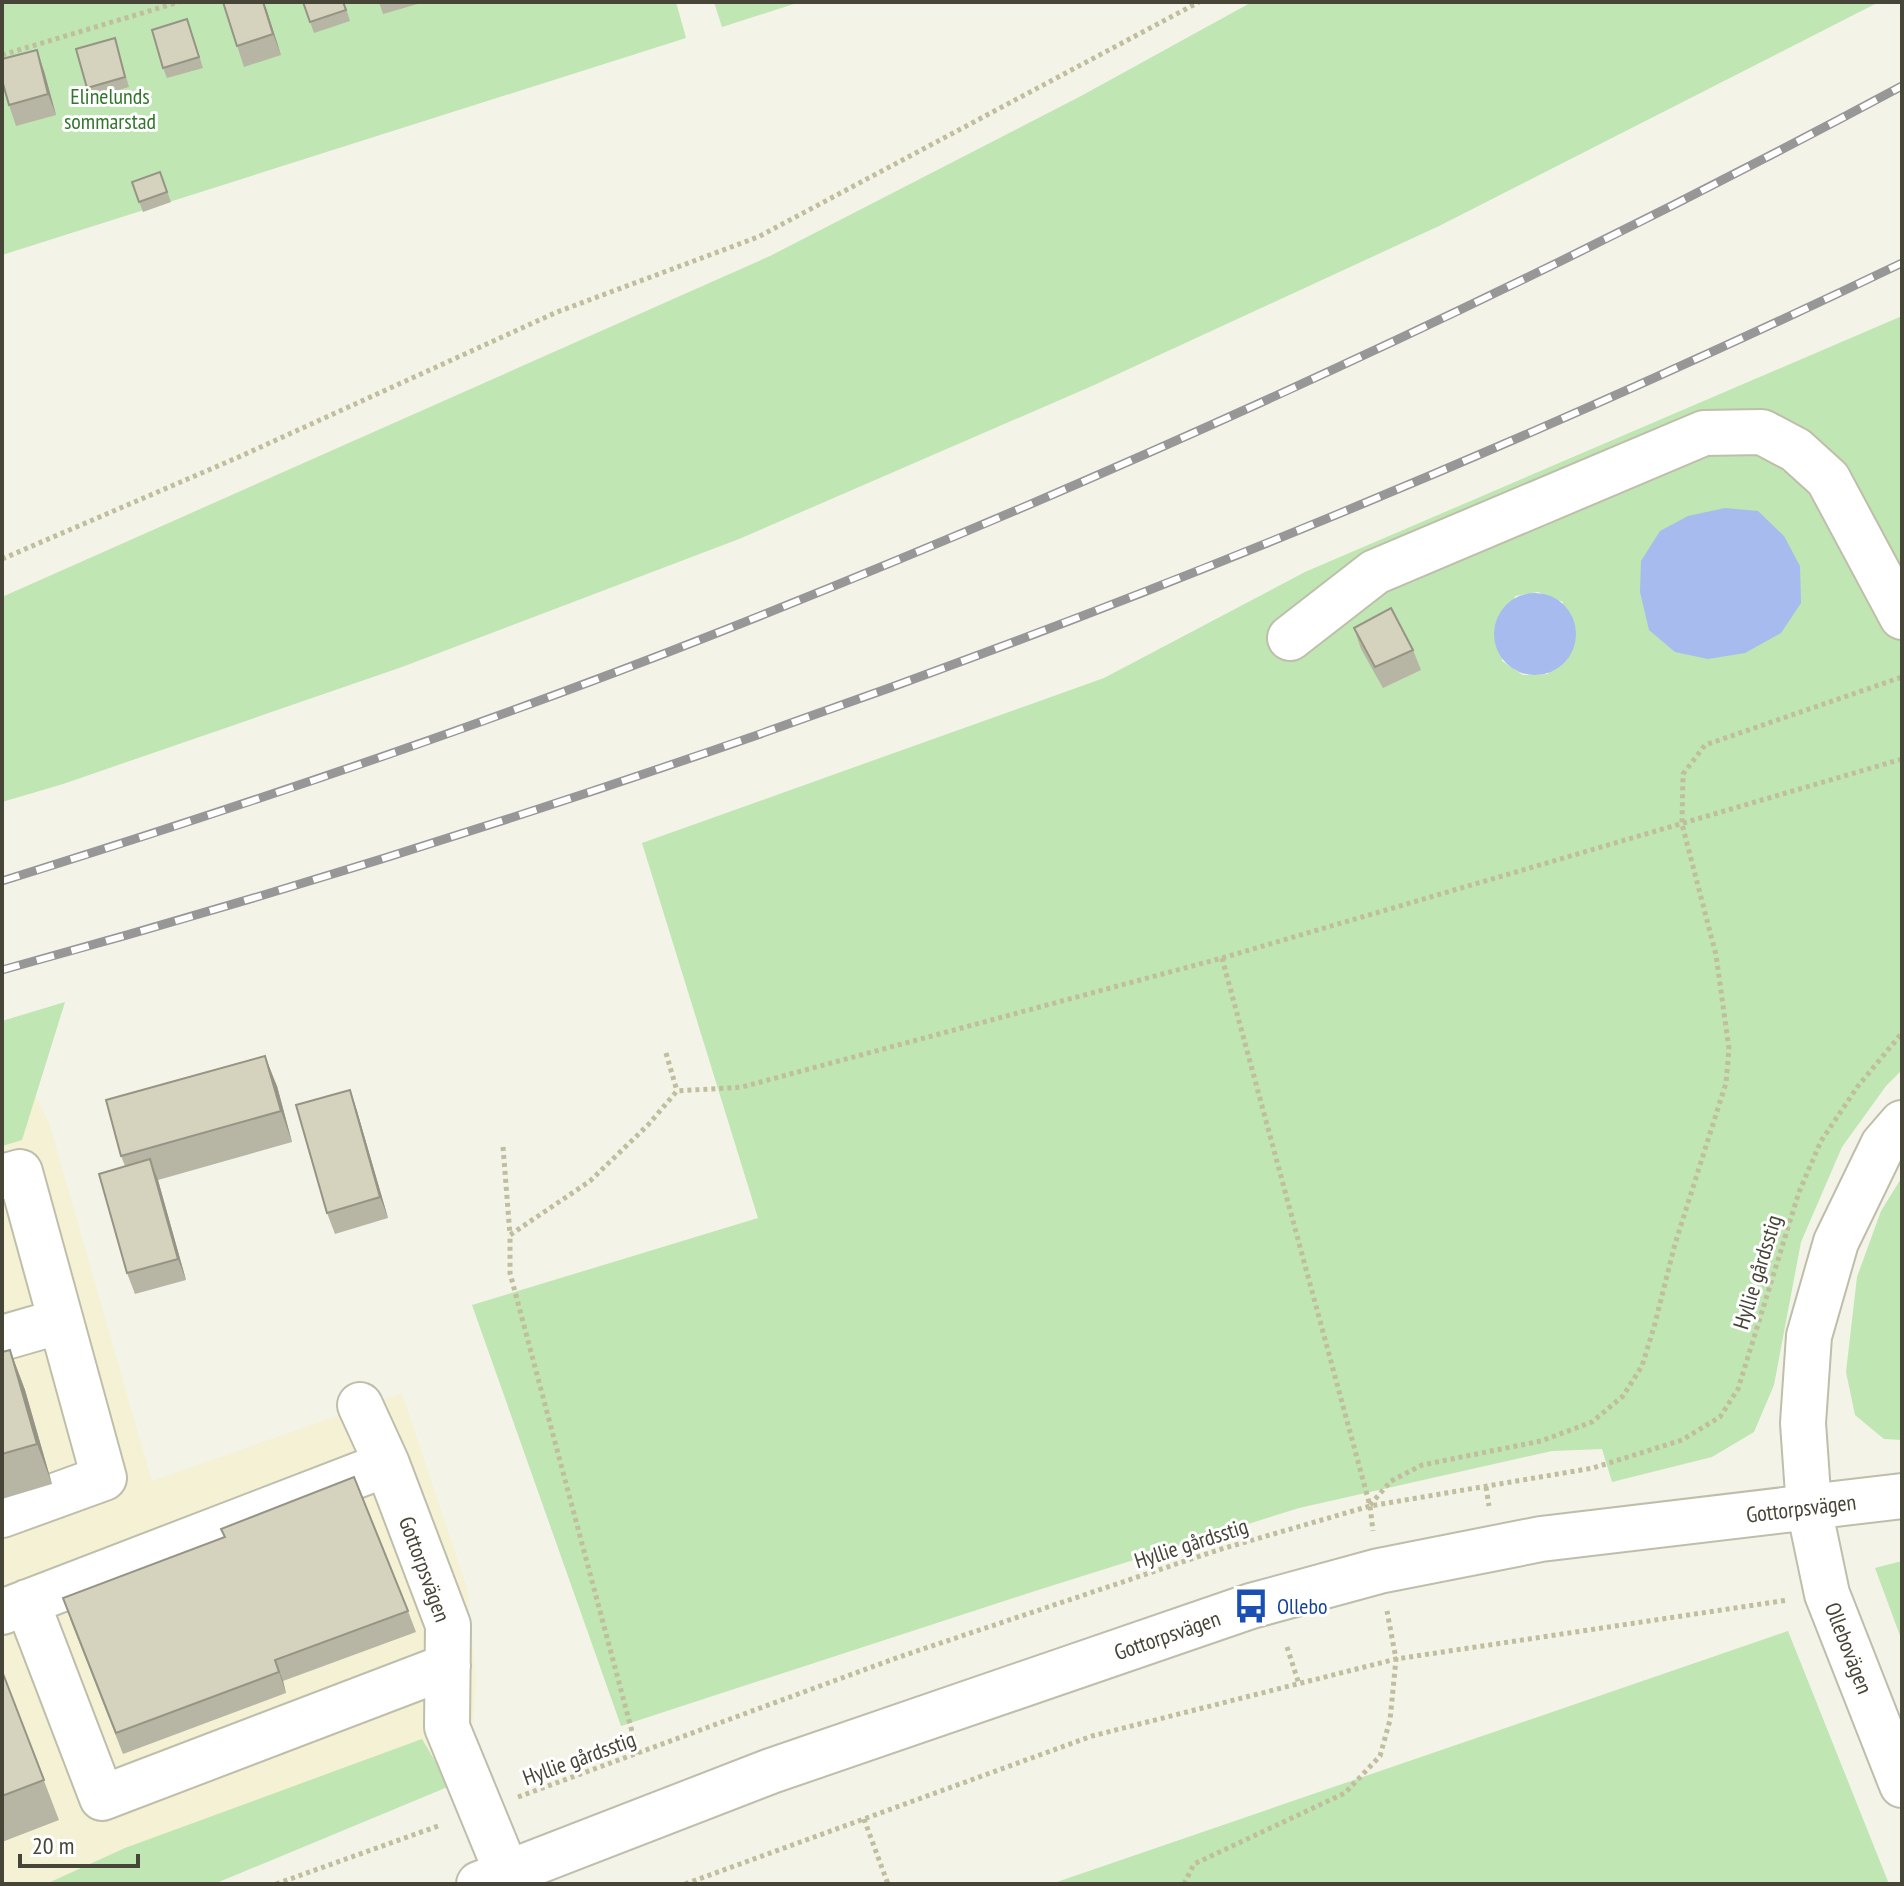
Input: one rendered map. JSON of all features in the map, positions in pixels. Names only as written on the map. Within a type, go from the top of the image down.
[{"type":"street","points":[[1290,638],[1375,572],[1704,433],[1762,432],[1796,450],[1828,479],[1902,617]]},
{"type":"street","name":"Ollebovägen","points":[[1902,1123],[1883,1145],[1836,1242],[1809,1336],[1803,1423],[1809,1508],[1827,1594],[1902,1785]]},
{"type":"street","points":[[2,1177],[20,1172],[104,1478],[2,1515]]},
{"type":"street","points":[[2,1338],[61,1321]]},
{"type":"street","name":"Gottorpsvägen","points":[[360,1405],[387,1464],[448,1625],[447,1727],[482,1811],[493,1879],[771,1771],[1251,1606],[1379,1571],[1541,1539],[1902,1496]]},
{"type":"street","points":[[387,1464],[15,1607],[102,1798],[448,1666]]},
{"type":"path","points":[[2,55],[179,2]]},
{"type":"path","points":[[2,559],[241,456],[557,312],[758,237],[1199,2]]},
{"type":"path","points":[[1370,1506],[1391,1481],[1422,1465],[1541,1441],[1592,1422],[1623,1396],[1642,1366],[1675,1244],[1726,1083],[1729,1049],[1716,955],[1682,824],[1683,774],[1705,745],[1902,677]]},
{"type":"path","points":[[510,1235],[590,1181],[648,1125],[677,1091],[742,1087],[1222,958],[1902,759]]},
{"type":"path","points":[[1222,958],[1370,1506]]},
{"type":"path","name":"Hyllie gårdsstig","points":[[276,1884],[914,1652],[1218,1550],[1370,1506],[1593,1468],[1682,1440],[1720,1417],[1738,1389],[1799,1192],[1821,1141],[1858,1086],[1902,1033]]},
{"type":"path","points":[[666,1053],[677,1091]]},
{"type":"path","points":[[503,1147],[510,1273],[638,1754]]},
{"type":"path","points":[[1486,1487],[1490,1511]]},
{"type":"path","points":[[685,1884],[1092,1736],[1396,1659],[1827,1594]]},
{"type":"path","points":[[1287,1647],[1299,1684]]},
{"type":"path","points":[[1184,1884],[1194,1864],[1345,1793],[1380,1756],[1390,1720],[1396,1659]]},
{"type":"path","points":[[864,1819],[888,1884]]},
{"type":"shaded area","points":[[25,1075],[49,1123],[152,1481],[402,1393],[467,1588],[476,1678],[472,1736],[121,1884],[2,1884],[2,1082]]},
{"type":"green space","name":"Elinelunds sommarstad","points":[[2,2],[676,2],[686,38],[2,255]]},
{"type":"green space","points":[[714,2],[800,2],[722,27]]},
{"type":"green space","points":[[1252,2],[1879,2],[1439,226],[1092,386],[739,539],[402,667],[63,784],[2,802],[2,597],[770,256],[1081,96]]},
{"type":"green space","points":[[1902,316],[1902,1070],[1886,1086],[1842,1147],[1801,1242],[1774,1385],[1754,1432],[1712,1457],[1612,1482],[1602,1449],[1552,1451],[1299,1508],[621,1726],[472,1305],[758,1218],[642,843],[1104,678],[1305,572]],"holes":[[[1538,592],[1563,602],[1548,674],[1523,675],[1502,661],[1515,596]]]},
{"type":"green space","points":[[65,1002],[22,1140],[2,1146],[2,1021]]},
{"type":"green space","points":[[1902,1177],[1902,1440],[1884,1439],[1855,1415],[1846,1372],[1857,1277],[1881,1211]]},
{"type":"green space","points":[[1902,1561],[1902,1641],[1875,1568]]},
{"type":"green space","points":[[1788,1631],[1889,1884],[1051,1884]]},
{"type":"green space","points":[[422,1739],[450,1786],[214,1884],[46,1884],[125,1848]]},
{"type":"water","points":[[1725,508],[1758,511],[1784,536],[1800,566],[1801,603],[1781,633],[1745,653],[1708,659],[1675,652],[1649,630],[1640,592],[1641,561],[1660,531],[1688,516]]},
{"type":"water","points":[[1527,593],[1543,593],[1558,600],[1569,611],[1576,634],[1573,650],[1564,663],[1543,675],[1527,675],[1512,668],[1501,657],[1494,642],[1494,626],[1501,611],[1512,600]]},
{"type":"building","points":[[223,2],[263,2],[273,34],[237,46]]},
{"type":"building","points":[[303,2],[343,2],[346,10],[310,22]]},
{"type":"building","points":[[187,19],[199,57],[163,68],[152,30]]},
{"type":"building","points":[[115,38],[125,77],[87,88],[76,49]]},
{"type":"building","points":[[37,50],[48,94],[9,105],[2,80],[2,59]]},
{"type":"building","points":[[160,172],[167,192],[139,202],[132,182]]},
{"type":"building","points":[[1391,608],[1413,650],[1375,667],[1354,628]]},
{"type":"building","points":[[265,1056],[281,1111],[121,1156],[106,1100]]},
{"type":"building","points":[[350,1090],[380,1197],[327,1213],[296,1105]]},
{"type":"building","points":[[150,1159],[178,1259],[127,1273],[99,1174]]},
{"type":"building","points":[[10,1350],[37,1444],[2,1454],[2,1352]]},
{"type":"building","points":[[354,1477],[408,1611],[275,1660],[279,1672],[116,1733],[63,1598],[225,1537],[221,1529]]},
{"type":"building","points":[[2,1671],[44,1780],[2,1796]]},
{"type":"railway","points":[[2,881],[451,733],[717,633],[1019,509],[1317,377],[1465,307],[1612,236],[1902,86]]},
{"type":"railway","points":[[2,970],[246,900],[489,825],[729,745],[968,659],[1205,568],[1440,471],[1672,370],[1902,263]]},
{"type":"place","name":"Ollebo","points":[[1251,1606]]}]
